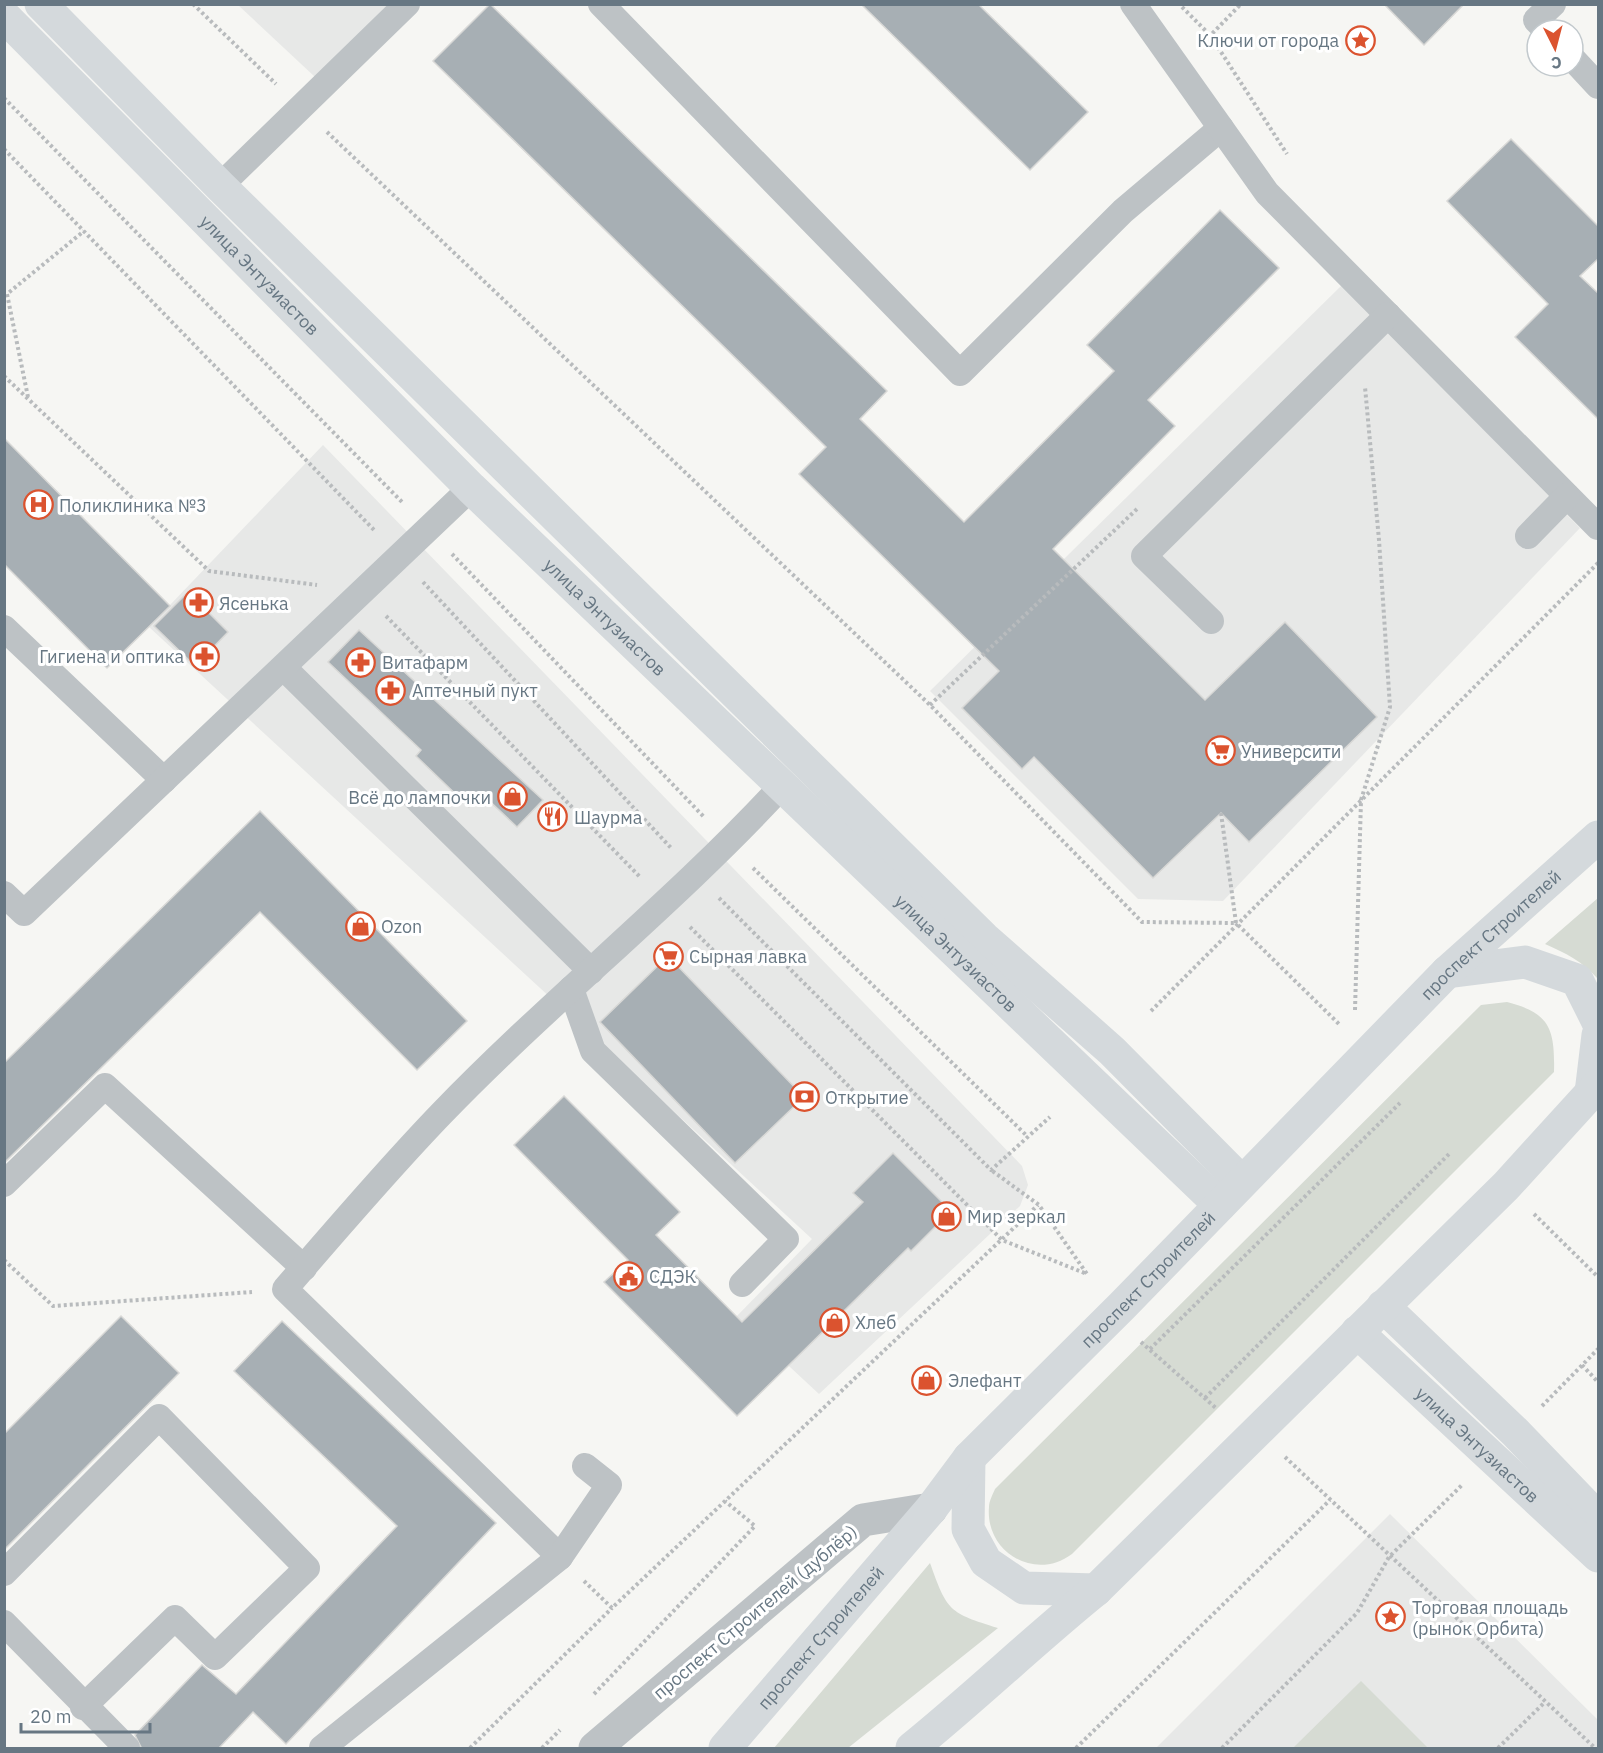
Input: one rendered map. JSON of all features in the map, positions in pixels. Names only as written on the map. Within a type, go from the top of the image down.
[{"type":"street","points":[[41,4],[220,186],[984,938],[1112,1051],[1231,1193]]},
{"type":"street","name":"улица Энтузиастов","points":[[10,16],[471,488],[782,786],[1231,1193]]},
{"type":"street","name":"проспект Строителей","points":[[725,1749],[931,1509],[969,1458],[1231,1193],[1361,1046],[1599,837]]},
{"type":"street","points":[[1447,972],[1525,962],[1577,980],[1599,1022]]},
{"type":"street","points":[[912,1749],[960,1709],[1036,1638],[1096,1590],[1506,1186],[1595,1089],[1599,1035]]},
{"type":"street","points":[[1383,1306],[1515,1432],[1599,1518]]},
{"type":"street","name":"улица Энтузиастов","points":[[1357,1332],[1599,1556]]},
{"type":"street","points":[[969,1458],[969,1529],[986,1562],[1023,1588],[1096,1590]]},
{"type":"street","name":"проспект Строителей (дублёр)","points":[[595,1749],[863,1520],[931,1509]]},
{"type":"street","points":[[932,1749],[960,1709]]},
{"type":"lane","points":[[220,186],[407,4]]},
{"type":"lane","points":[[601,4],[960,373],[1123,211],[1221,128]]},
{"type":"lane","points":[[1133,4],[1267,193],[1599,527]]},
{"type":"lane","points":[[1538,18],[1553,4]]},
{"type":"lane","points":[[1585,71],[1599,86]]},
{"type":"lane","points":[[1211,621],[1144,556],[1388,315]]},
{"type":"lane","points":[[4,894],[24,913],[471,488]]},
{"type":"lane","points":[[1528,536],[1567,496]]},
{"type":"lane","points":[[4,628],[164,780]]},
{"type":"lane","points":[[284,668],[591,971]]},
{"type":"lane","points":[[560,1557],[285,1289],[442,1113],[664,901],[729,844],[782,786]]},
{"type":"lane","points":[[571,989],[593,1051],[786,1239],[742,1284]]},
{"type":"lane","points":[[4,1184],[105,1086],[304,1268]]},
{"type":"lane","points":[[4,1573],[159,1417],[307,1568],[215,1657],[175,1618],[83,1707]]},
{"type":"lane","points":[[322,1749],[560,1557],[609,1485],[585,1466]]},
{"type":"lane","points":[[4,1623],[83,1707],[127,1749]]},
{"type":"path","points":[[193,4],[930,705],[1142,922],[1236,923]]},
{"type":"path","points":[[1179,4],[1210,35]]},
{"type":"path","points":[[1178,68],[1241,4]]},
{"type":"path","points":[[4,98],[429,530],[729,844],[1027,1136]]},
{"type":"path","points":[[4,149],[399,556],[695,874],[991,1170],[1039,1205],[1087,1274],[1002,1240],[664,901],[363,591],[209,571],[4,376]]},
{"type":"path","points":[[28,398],[7,294],[84,231]]},
{"type":"path","points":[[1151,1011],[1236,923],[1599,563]]},
{"type":"path","points":[[1361,800],[1361,1046]]},
{"type":"path","points":[[1221,813],[1236,923],[1361,1046]]},
{"type":"path","points":[[1150,1349],[1400,1103]]},
{"type":"path","points":[[991,1170],[1050,1117]]},
{"type":"path","points":[[1205,1398],[1451,1152]]},
{"type":"path","points":[[1506,1186],[1599,1276]]},
{"type":"path","points":[[470,1749],[612,1608],[1039,1205]]},
{"type":"path","points":[[4,1260],[53,1306],[285,1289]]},
{"type":"path","points":[[1140,1342],[1217,1409]]},
{"type":"path","points":[[1515,1432],[1599,1349]]},
{"type":"path","points":[[1582,1365],[1599,1382]]},
{"type":"path","points":[[1258,1430],[1389,1557],[1594,1749]]},
{"type":"path","points":[[1222,1749],[1357,1613],[1389,1557],[1469,1478]]},
{"type":"path","points":[[1076,1749],[1330,1500]]},
{"type":"path","points":[[591,1697],[755,1526],[725,1501]]},
{"type":"path","points":[[560,1557],[612,1608]]},
{"type":"path","points":[[1498,1749],[1545,1702]]},
{"type":"path","points":[[542,1749],[566,1723]]},
{"type":"shaded area","points":[[238,5],[390,5],[315,77]]},
{"type":"shaded area","points":[[1342,285],[1580,528],[1223,901],[1138,899],[930,691]]},
{"type":"shaded area","points":[[323,445],[1022,1166],[1028,1185],[1020,1206],[819,1394],[736,1317],[812,1239],[149,627]]},
{"type":"shaded area","points":[[1598,898],[1598,979],[1574,958],[1545,944]]},
{"type":"shaded area","points":[[1507,1002],[1533,1012],[1547,1025],[1553,1044],[1554,1072],[1072,1554],[1058,1562],[1043,1565],[1015,1558],[1004,1549],[995,1537],[990,1523],[989,1505],[995,1489],[1481,1005]]},
{"type":"shaded area","name":"Торговая площадь (рынок Орбита)","points":[[1390,1514],[1598,1720],[1598,1748],[1156,1748]]},
{"type":"shaded area","points":[[930,1563],[941,1591],[952,1608],[969,1618],[998,1628],[848,1748],[774,1748]]},
{"type":"shaded area","points":[[1361,1681],[1428,1748],[1293,1748]]},
{"type":"building","points":[[490,4],[887,391],[860,419],[964,522],[1114,371],[1087,345],[1220,210],[1279,268],[1148,400],[1175,426],[1053,549],[1205,700],[1285,622],[1377,717],[1249,842],[1221,813],[1153,878],[1034,757],[1022,769],[962,708],[999,671],[799,474],[826,447],[433,61]]},
{"type":"building","points":[[861,4],[978,4],[1088,112],[1030,170]]},
{"type":"building","points":[[1384,4],[1464,4],[1424,45]]},
{"type":"building","points":[[1511,139],[1599,227],[1599,258],[1580,276],[1599,294],[1599,420],[1515,337],[1548,304],[1447,201]]},
{"type":"building","name":"Поликлиника №3","points":[[4,438],[170,606],[107,668],[4,564]]},
{"type":"building","points":[[188,592],[228,632],[195,666],[154,626]]},
{"type":"building","points":[[359,630],[543,800],[517,827],[482,794],[469,807],[416,756],[421,750],[328,662]]},
{"type":"building","points":[[260,811],[467,1021],[417,1070],[260,912],[4,1163],[4,1063]]},
{"type":"building","points":[[668,956],[804,1097],[735,1163],[600,1022]]},
{"type":"building","points":[[564,1096],[680,1212],[656,1235],[742,1322],[863,1202],[853,1193],[893,1153],[951,1211],[911,1251],[908,1248],[737,1416],[604,1282],[628,1260],[514,1145]]},
{"type":"building","points":[[121,1316],[179,1373],[4,1550],[4,1434]]},
{"type":"building","points":[[282,1321],[496,1523],[286,1744],[253,1712],[218,1749],[142,1749],[135,1735],[202,1665],[236,1694],[397,1526],[234,1371]]},
{"type":"place","name":"Ключи от города","points":[[1360,40]]},
{"type":"place","name":"Поликлиника №3","points":[[38,505]]},
{"type":"place","name":"Ясенька","points":[[198,603]]},
{"type":"place","name":"Гигиена и оптика","points":[[205,656]]},
{"type":"place","name":"Витафарм","points":[[361,662]]},
{"type":"place","name":"Аптечный пукт","points":[[391,690]]},
{"type":"place","name":"Университи","points":[[1220,751]]},
{"type":"place","name":"Всё до лампочки","points":[[512,797]]},
{"type":"place","name":"Шаурма","points":[[553,817]]},
{"type":"place","name":"Ozon","points":[[360,926]]},
{"type":"place","name":"Сырная лавка","points":[[668,956]]},
{"type":"place","name":"Открытие","points":[[804,1097]]},
{"type":"place","name":"Мир зеркал","points":[[946,1216]]},
{"type":"place","name":"СДЭК","points":[[628,1276]]},
{"type":"place","name":"Хлеб","points":[[834,1322]]},
{"type":"place","name":"Элефант","points":[[927,1380]]},
{"type":"place","name":"Торговая площадь (рынок Орбита)","points":[[1391,1617]]}]
